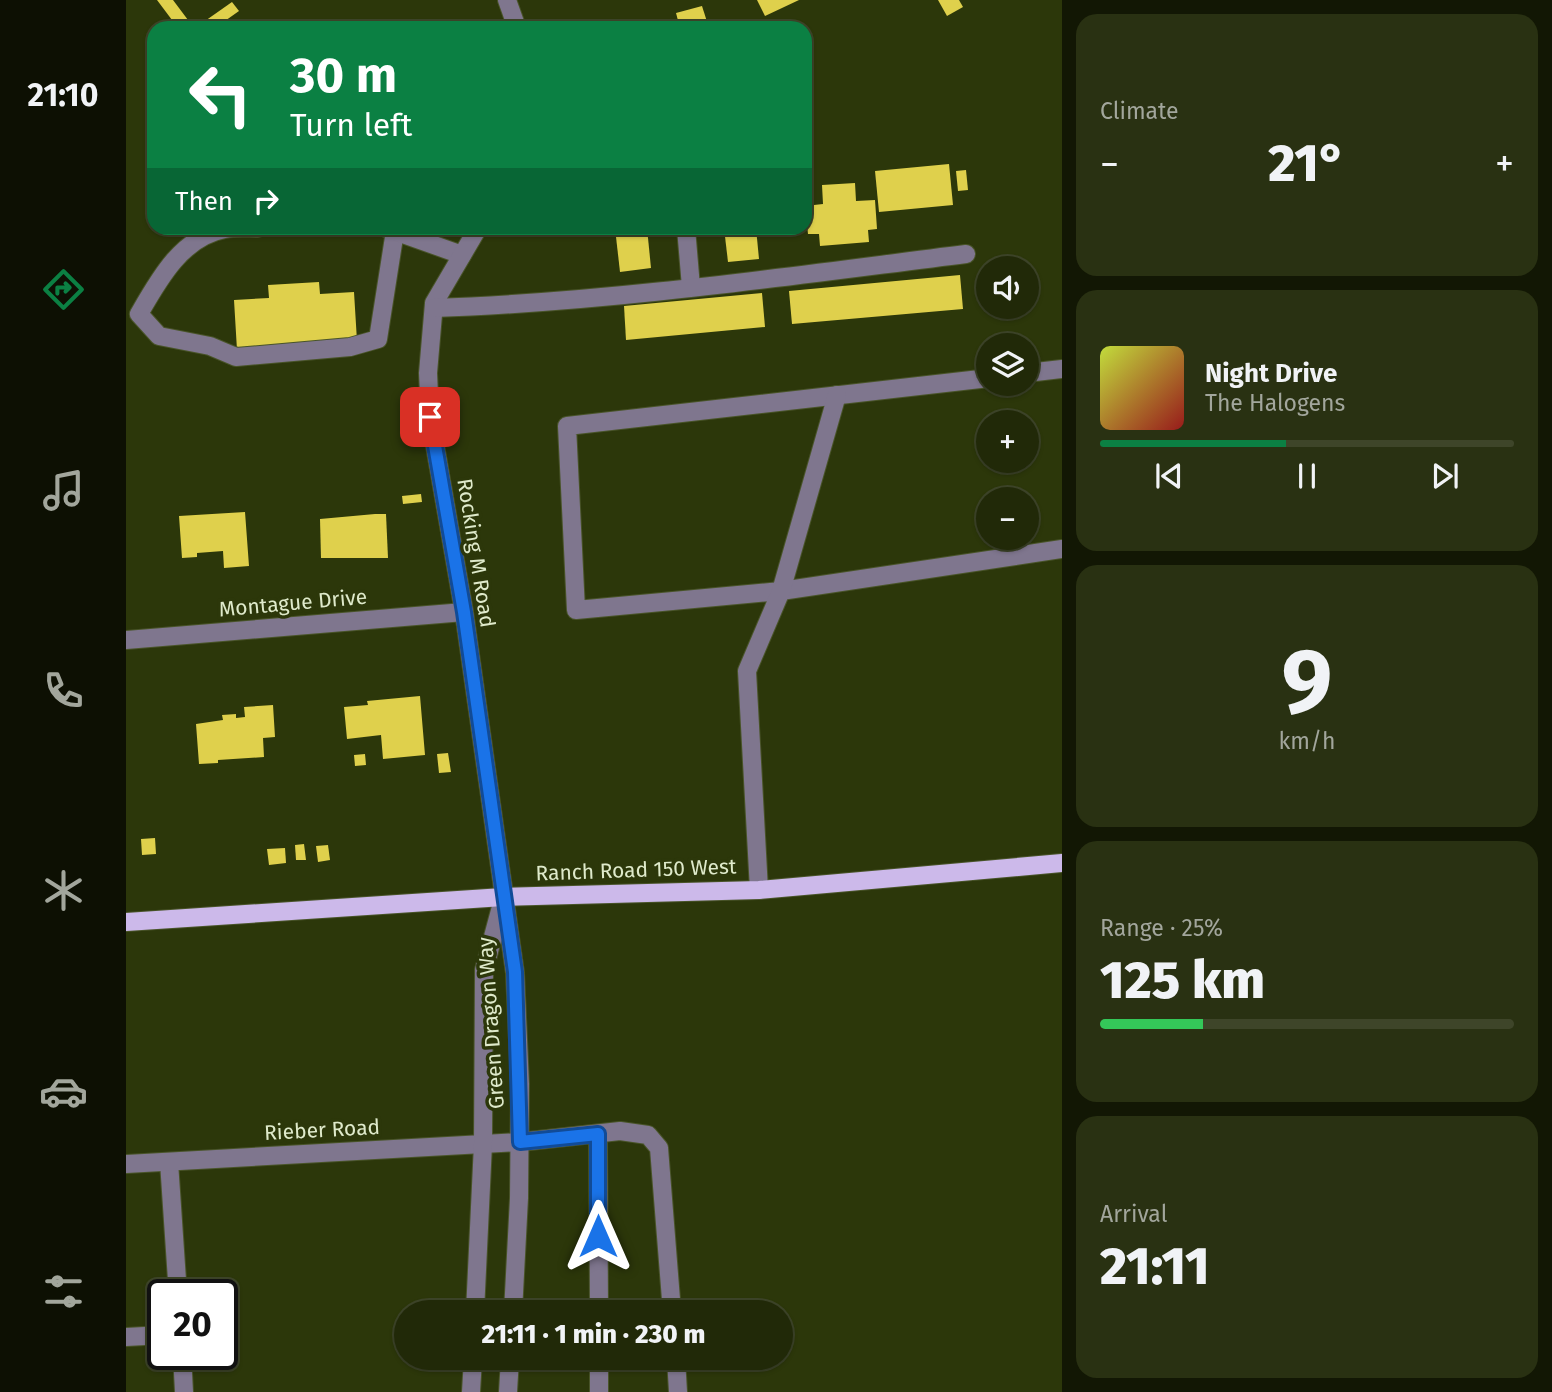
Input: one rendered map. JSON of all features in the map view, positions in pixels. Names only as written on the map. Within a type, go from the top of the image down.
[{"type":"main road","name":"Ranch Road 150 West","points":[[126,922],[503,897],[759,890],[1062,863]]},
{"type":"street","points":[[507,0],[514,21]]},
{"type":"street","points":[[210,235],[188,244],[156,285],[139,314],[159,336],[210,346],[236,357],[350,347],[378,339],[390,235]]},
{"type":"street","points":[[407,235],[462,255]]},
{"type":"street","name":"Rocking M Road","points":[[474,235],[434,308],[428,373],[430,417],[464,612],[503,897]]},
{"type":"street","points":[[687,235],[691,287]]},
{"type":"street","points":[[434,308],[502,306],[691,287],[966,254]]},
{"type":"street","points":[[1039,372],[1062,369]]},
{"type":"street","points":[[976,379],[567,426],[576,610],[781,592],[1062,549]]},
{"type":"street","points":[[759,890],[747,671],[781,592],[837,395]]},
{"type":"street","name":"Montague Drive","points":[[126,640],[464,612]]},
{"type":"street","name":"Green Dragon Way","points":[[503,897],[515,972],[520,1142],[513,1300]]},
{"type":"street","name":"Green Dragon Way","points":[[476,1300],[483,1144],[484,970],[503,897]]},
{"type":"street","name":"Rieber Road","points":[[126,1164],[520,1142],[633,1131],[648,1135],[659,1148],[671,1300]]},
{"type":"street","points":[[598,1134],[599,1300]]},
{"type":"street","points":[[169,1161],[177,1279]]},
{"type":"street","points":[[126,1337],[147,1336]]},
{"type":"street","points":[[183,1370],[184,1392]]},
{"type":"street","points":[[471,1392],[472,1370]]},
{"type":"street","points":[[509,1392],[510,1370]]},
{"type":"street","points":[[599,1370],[599,1392]]},
{"type":"street","points":[[677,1370],[678,1392]]},
{"type":"building","points":[[157,0],[173,0],[189,21],[173,21]]},
{"type":"building","points":[[757,0],[799,0],[765,16]]},
{"type":"building","points":[[938,0],[959,0],[963,7],[947,16]]},
{"type":"building","points":[[232,2],[239,11],[225,21],[205,21]]},
{"type":"building","points":[[702,6],[707,21],[678,21],[676,13]]},
{"type":"building","points":[[949,164],[953,205],[879,212],[875,171]]},
{"type":"building","points":[[966,170],[968,190],[958,191],[956,171]]},
{"type":"building","points":[[855,183],[856,201],[875,200],[877,229],[868,230],[869,242],[820,246],[819,234],[812,234],[812,205],[823,204],[822,185]]},
{"type":"building","points":[[616,235],[648,235],[651,268],[620,272]]},
{"type":"building","points":[[725,235],[757,235],[759,259],[728,262]]},
{"type":"building","points":[[960,275],[963,309],[792,324],[789,291]]},
{"type":"building","points":[[319,282],[320,294],[354,292],[357,341],[237,350],[234,300],[269,298],[268,285]]},
{"type":"building","points":[[762,293],[765,327],[626,340],[624,306]]},
{"type":"building","points":[[421,494],[422,502],[403,504],[402,496]]},
{"type":"building","points":[[245,512],[249,566],[224,568],[223,551],[197,553],[197,557],[182,558],[179,516]]},
{"type":"building","points":[[386,514],[388,558],[321,558],[320,519]]},
{"type":"building","points":[[420,696],[425,755],[383,759],[381,735],[347,739],[344,707],[368,705],[367,701]]},
{"type":"building","points":[[273,705],[275,737],[263,738],[264,757],[199,764],[196,724],[223,720],[222,715],[236,714],[236,718],[245,717],[244,707]]},
{"type":"building","points":[[448,753],[451,772],[439,773],[437,754]]},
{"type":"building","points":[[365,754],[366,765],[355,766],[354,755]]},
{"type":"building","points":[[155,838],[156,854],[142,855],[141,839]]},
{"type":"building","points":[[304,844],[306,860],[296,860],[295,845]]},
{"type":"building","points":[[328,845],[330,860],[318,862],[316,846]]},
{"type":"building","points":[[285,848],[286,863],[269,865],[267,849]]},
{"type":"route","points":[[430,417],[464,612],[515,972],[520,1142],[598,1134],[598,1236]]}]
